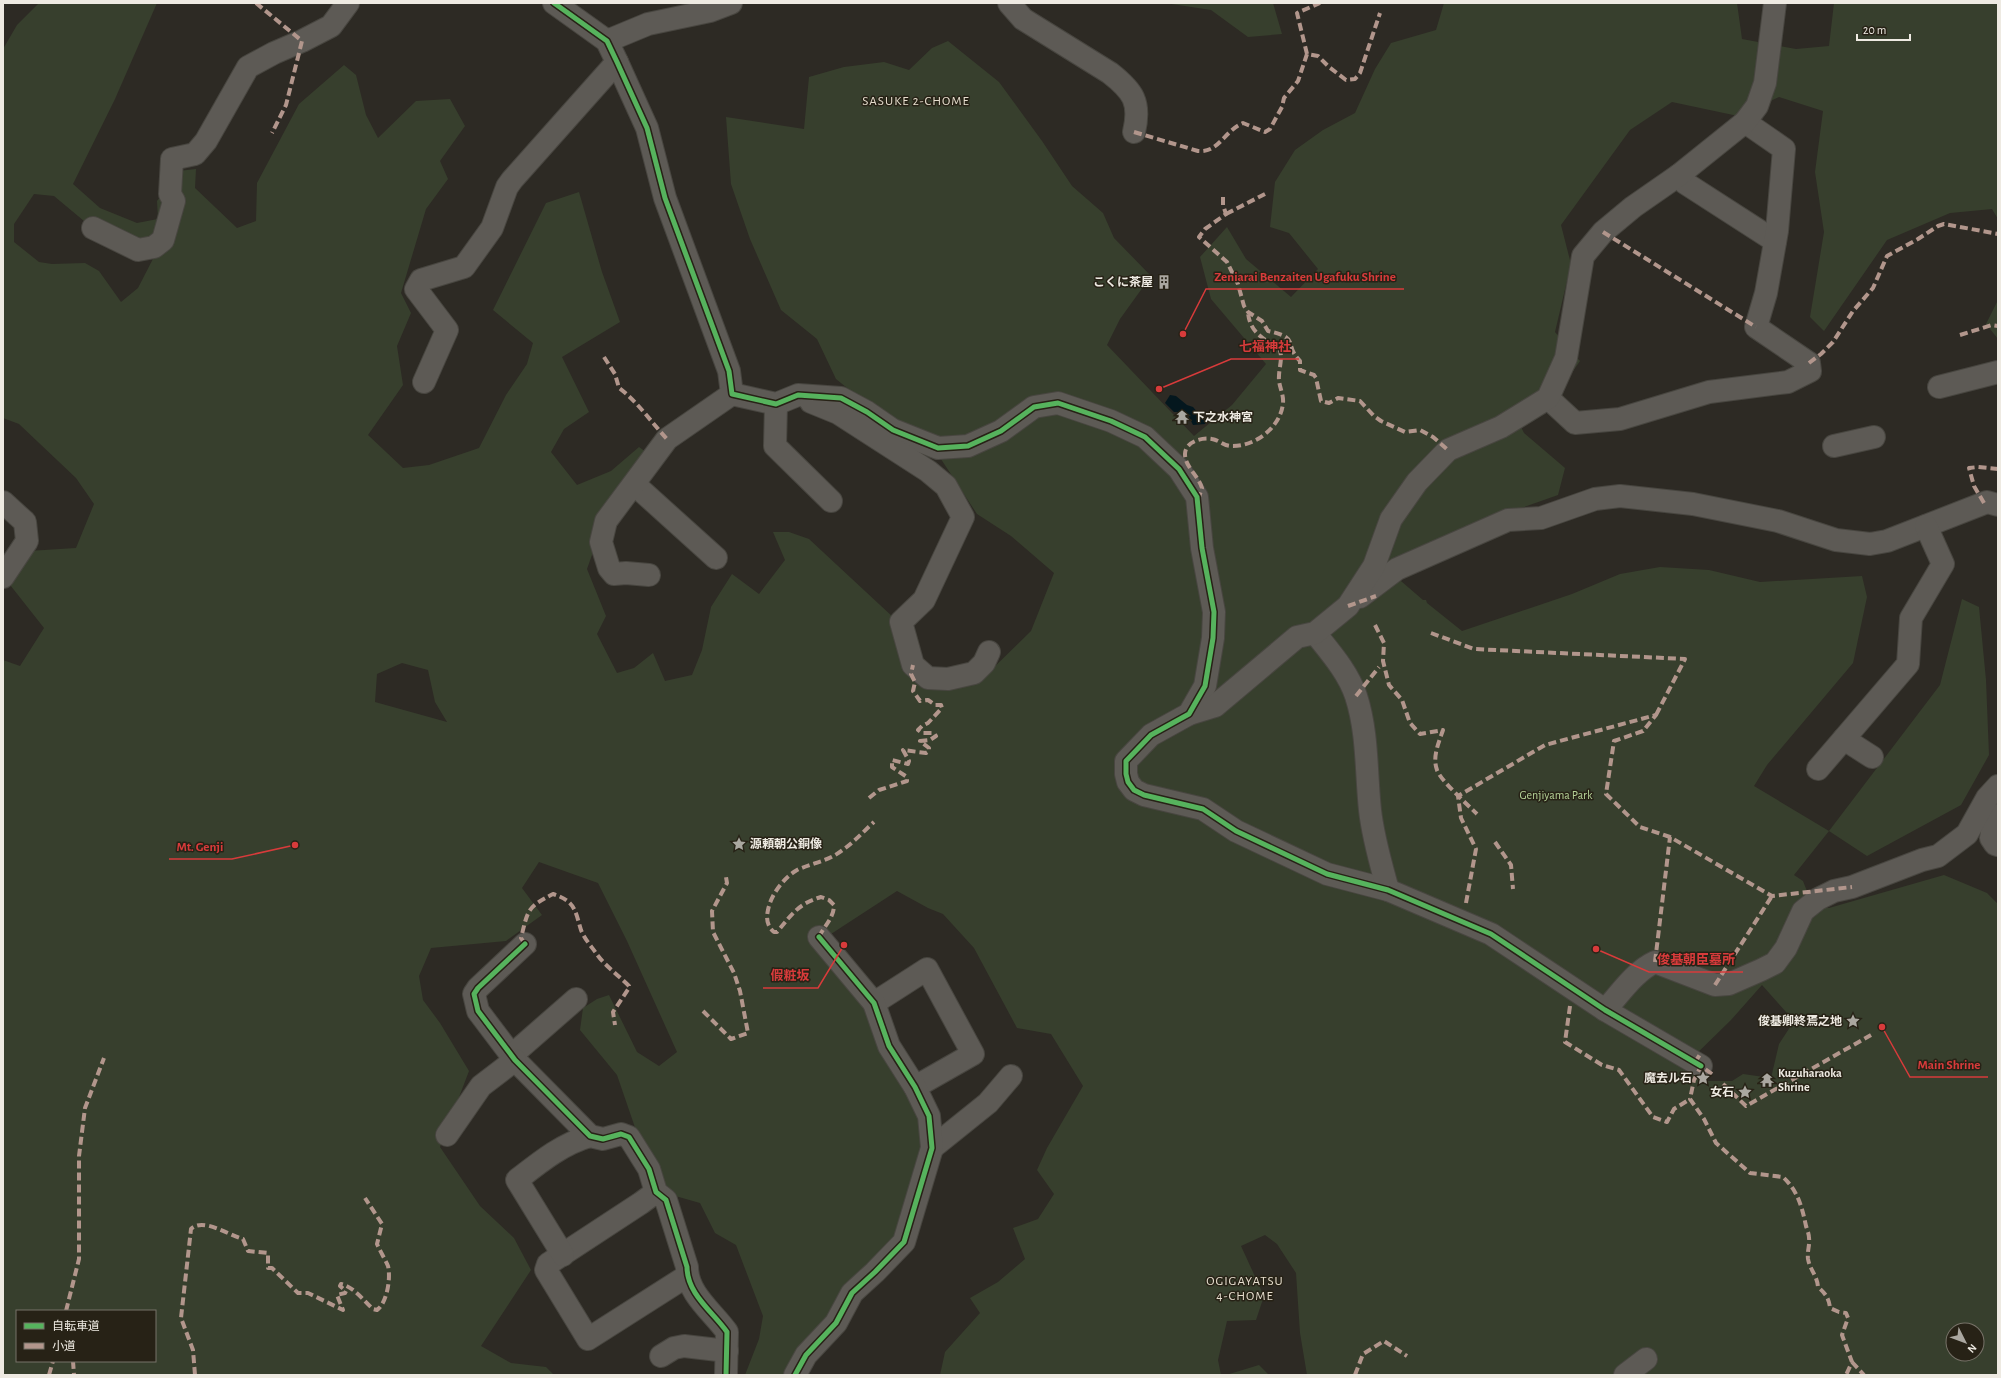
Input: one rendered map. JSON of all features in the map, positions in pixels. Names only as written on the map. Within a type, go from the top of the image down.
[{"type":"street","points":[[93,228],[138,250],[154,247],[162,240],[174,201],[170,194],[172,158],[195,154],[206,140],[248,67],[330,26],[348,3]]},
{"type":"street","points":[[554,3],[607,41],[617,62],[647,128],[665,198],[729,371],[732,394]]},
{"type":"street","points":[[607,41],[648,24],[710,11],[731,3]]},
{"type":"street","points":[[1009,3],[1023,19],[1122,82],[1130,91],[1136,103],[1137,117],[1134,132]]},
{"type":"street","points":[[1348,606],[1374,566],[1391,519],[1417,482],[1448,450],[1501,427],[1548,398],[1566,358],[1583,256],[1603,232],[1633,207],[1679,175],[1745,122],[1757,106],[1765,83],[1775,3]]},
{"type":"street","points":[[424,382],[447,330],[416,289],[421,280],[464,267],[492,228],[507,187],[512,180],[617,62]]},
{"type":"street","points":[[1548,398],[1575,423],[1620,419],[1709,392],[1788,382],[1810,371],[1809,363],[1756,327],[1766,293],[1775,242],[1784,149],[1745,122]]},
{"type":"street","points":[[1679,175],[1685,183],[1775,242]]},
{"type":"street","points":[[1939,387],[1998,372]]},
{"type":"street","points":[[649,575],[626,573],[614,574],[609,568],[605,560],[601,542],[606,521],[668,439],[732,394],[776,404],[798,396],[842,398],[867,412],[893,430],[938,448],[968,446],[1001,431],[1034,407],[1058,404],[1111,421],[1144,436],[1180,469],[1196,497],[1202,548],[1214,612],[1213,638],[1205,686],[1189,714]]},
{"type":"street","points":[[798,396],[838,413],[928,471],[946,486],[963,517],[924,600],[901,622],[913,665],[928,678],[948,679],[974,673],[984,663],[989,652]]},
{"type":"street","points":[[776,404],[776,446],[831,501]]},
{"type":"street","points":[[1834,446],[1874,437]]},
{"type":"street","points":[[634,484],[716,558]]},
{"type":"street","points":[[1701,1066],[1605,1010],[1491,934],[1388,890],[1328,874],[1236,831],[1203,809],[1144,795],[1134,790],[1128,782],[1126,774],[1126,761],[1151,735],[1189,714],[1215,706],[1297,637],[1315,633],[1397,569],[1508,520],[1540,518],[1595,499],[1620,496],[1693,504],[1778,521],[1836,540],[1870,544],[1887,541],[1987,502],[1998,505]]},
{"type":"street","points":[[3,502],[25,522],[27,541],[3,577]]},
{"type":"street","points":[[1818,769],[1908,664],[1911,618],[1943,564],[1926,526]]},
{"type":"street","points":[[1315,633],[1341,667],[1356,696],[1367,761],[1370,809],[1374,837],[1388,890]]},
{"type":"street","points":[[1844,739],[1872,757]]},
{"type":"street","points":[[1605,1010],[1642,970],[1655,962],[1715,985],[1729,984],[1775,963],[1786,948],[1803,911],[1818,899],[1834,891],[1852,887],[1922,860],[1938,856],[1967,834],[1987,798],[1998,786]]},
{"type":"street","points":[[1998,815],[1993,826],[1991,838],[1995,844],[1998,845]]},
{"type":"street","points":[[795,1375],[806,1355],[836,1323],[852,1293],[904,1242],[932,1148],[929,1116],[915,1087],[889,1046],[874,1003],[819,937]]},
{"type":"street","points":[[525,944],[478,988],[474,994],[478,1011],[514,1058],[590,1136]]},
{"type":"street","points":[[874,1003],[927,969],[973,1054],[915,1087]]},
{"type":"street","points":[[447,1135],[481,1086],[514,1058],[576,999]]},
{"type":"street","points":[[932,1148],[988,1104],[1011,1076]]},
{"type":"street","points":[[563,1255],[517,1180],[546,1157],[574,1141],[590,1136],[603,1139],[621,1134],[629,1137],[649,1169],[656,1192],[666,1200],[687,1267],[687,1276],[699,1300],[727,1332],[726,1375]]},
{"type":"street","points":[[656,1192],[548,1264],[546,1270],[588,1339],[687,1276]]},
{"type":"street","points":[[661,1356],[674,1348],[684,1346],[727,1350]]},
{"type":"street","points":[[1625,1375],[1646,1359]]},
{"type":"green space","name":"Genjiyama Park","points":[[39,3],[157,3],[115,99],[73,184],[100,208],[137,223],[158,219],[157,201],[178,171],[196,169],[195,188],[237,228],[256,221],[257,183],[299,104],[344,65],[356,75],[366,115],[378,138],[416,101],[450,99],[465,126],[440,161],[448,179],[426,209],[401,293],[411,313],[397,346],[403,385],[368,435],[403,468],[429,465],[479,448],[506,395],[527,364],[533,343],[493,310],[546,203],[579,192],[602,272],[620,322],[562,357],[589,412],[564,429],[551,452],[577,485],[611,471],[639,447],[646,452],[596,517],[592,555],[587,569],[606,616],[597,634],[617,673],[634,668],[653,653],[665,681],[692,675],[702,650],[711,607],[732,574],[759,594],[785,560],[773,532],[789,532],[809,539],[894,618],[922,686],[984,677],[1031,631],[1054,573],[1011,536],[977,514],[935,450],[878,413],[836,379],[817,339],[781,310],[750,239],[731,184],[726,117],[804,129],[809,77],[844,67],[884,62],[909,70],[932,48],[948,41],[999,82],[1042,141],[1072,186],[1103,213],[1114,238],[1151,276],[1120,319],[1107,345],[1194,436],[1232,405],[1266,364],[1211,299],[1200,257],[1227,227],[1246,259],[1291,297],[1318,269],[1289,233],[1270,227],[1275,182],[1295,150],[1323,130],[1355,113],[1375,69],[1391,43],[1436,30],[1444,3],[1737,3],[1742,39],[1796,49],[1829,46],[1834,3],[1998,3],[1998,219],[1992,209],[1950,213],[1887,240],[1824,331],[1810,317],[1824,232],[1815,172],[1823,111],[1779,97],[1738,116],[1672,102],[1630,130],[1561,225],[1571,264],[1555,332],[1580,361],[1547,409],[1520,425],[1524,433],[1565,468],[1558,495],[1454,532],[1387,569],[1462,631],[1572,594],[1620,574],[1660,567],[1709,570],[1760,582],[1862,576],[1867,597],[1853,663],[1767,765],[1754,786],[1829,831],[1794,875],[1803,881],[1812,904],[1811,907],[1829,908],[1944,875],[1987,893],[1998,904],[1998,1375],[1307,1375],[1300,1333],[1296,1273],[1277,1244],[1265,1235],[1241,1246],[1264,1296],[1256,1320],[1227,1321],[1218,1360],[1221,1375],[940,1375],[945,1352],[980,1313],[970,1298],[998,1282],[1025,1259],[1013,1228],[1038,1219],[1054,1194],[1037,1170],[1047,1148],[1083,1086],[1051,1034],[1017,1028],[974,948],[943,914],[928,908],[897,891],[831,934],[833,949],[913,1080],[935,1152],[898,1233],[790,1375],[745,1375],[759,1339],[763,1316],[736,1245],[715,1233],[700,1203],[672,1195],[640,1142],[617,1075],[580,1030],[583,1008],[597,999],[609,995],[637,1052],[659,1066],[677,1052],[627,941],[598,883],[539,862],[522,888],[542,915],[506,941],[431,948],[419,976],[423,1000],[440,1023],[469,1071],[440,1147],[480,1206],[514,1238],[531,1270],[481,1346],[511,1363],[546,1367],[554,1375],[3,1375],[3,660],[20,666],[44,628],[3,576],[13,552],[76,548],[94,504],[76,478],[19,424],[3,418],[3,49],[17,25]],"holes":[[[34,194],[54,196],[84,221],[156,253],[138,288],[121,302],[99,271],[85,263],[52,264],[39,262],[14,242],[14,224]],[[402,663],[428,670],[435,702],[447,722],[375,702],[377,674]],[[1762,985],[1794,1021],[1779,1044],[1771,1078],[1743,1074],[1732,1081],[1708,1081],[1686,1064],[1731,1020]]]},
{"type":"green space","points":[[1165,3],[1273,3],[1282,34],[1248,37],[1211,10]]},
{"type":"green space","points":[[1998,300],[1998,339],[1986,324]]},
{"type":"green space","points":[[1962,599],[1979,607],[1986,680],[1989,755],[1961,805],[1867,856],[1829,831],[1940,685]]},
{"type":"green space","points":[[1259,1365],[1269,1375],[1226,1375]]},
{"type":"water","points":[[1170,395],[1176,396],[1187,405],[1193,407],[1206,422],[1205,424],[1193,425],[1188,415],[1182,412],[1174,412],[1165,403]]},
{"type":"marked path","points":[[256,3],[302,41],[286,105],[272,133]]},
{"type":"marked path","points":[[1307,54],[1297,13],[1320,3]]},
{"type":"marked path","points":[[1134,132],[1198,151],[1211,149],[1231,131],[1243,123],[1265,132],[1270,129],[1282,107],[1284,98],[1298,81],[1307,54],[1318,56],[1346,80],[1355,79],[1360,73],[1380,13]]},
{"type":"marked path","points":[[1226,214],[1265,194]]},
{"type":"marked path","points":[[1223,197],[1223,205],[1226,214],[1205,229],[1199,237],[1227,262],[1238,284],[1244,306],[1248,312],[1262,321],[1268,331],[1285,336],[1288,339],[1292,350],[1300,361],[1300,370],[1314,375],[1316,378],[1321,401],[1329,403],[1338,398],[1360,401],[1374,416],[1381,421],[1405,432],[1420,430],[1433,437],[1448,450]]},
{"type":"marked path","points":[[1809,363],[1833,342],[1853,311],[1873,288],[1887,256],[1944,224],[1998,234]]},
{"type":"marked path","points":[[1603,232],[1756,327]]},
{"type":"marked path","points":[[1198,500],[1202,488],[1198,479],[1187,463],[1185,454],[1188,446],[1195,441],[1204,439],[1215,440],[1228,446],[1249,443],[1265,434],[1272,427],[1281,412],[1283,403],[1279,379],[1281,353],[1277,345],[1268,342],[1256,332],[1250,321],[1248,312]]},
{"type":"marked path","points":[[1960,335],[1992,325],[1998,326]]},
{"type":"marked path","points":[[604,357],[615,374],[619,388],[638,406],[667,439]]},
{"type":"marked path","points":[[1984,503],[1974,486],[1969,468],[1978,467],[1998,469]]},
{"type":"marked path","points":[[1348,606],[1376,596]]},
{"type":"marked path","points":[[1375,625],[1384,643],[1383,661],[1389,685],[1402,700],[1410,723],[1420,734],[1443,730],[1435,760],[1437,770],[1449,786],[1477,814]]},
{"type":"marked path","points":[[1431,633],[1474,649],[1685,659],[1656,715]]},
{"type":"marked path","points":[[869,798],[879,790],[907,781],[907,777],[892,767],[892,760],[908,764],[909,761],[903,750],[926,753],[929,751],[929,748],[920,741],[930,740],[936,736],[934,733],[922,733],[918,730],[928,723],[942,708],[941,705],[935,705],[928,700],[920,701],[913,691],[915,682],[911,674],[913,665]]},
{"type":"marked path","points":[[1356,696],[1379,667]]},
{"type":"marked path","points":[[1466,903],[1476,849],[1461,818],[1458,796],[1545,745],[1656,715],[1643,731],[1614,741],[1606,794],[1640,827],[1670,837],[1772,896],[1852,887]]},
{"type":"marked path","points":[[819,937],[831,918],[834,910],[834,905],[829,900],[821,897],[801,906],[777,932],[774,932],[768,925],[767,919],[772,898],[779,886],[794,872],[828,859],[838,853],[852,843],[874,822]]},
{"type":"marked path","points":[[1655,962],[1670,837]]},
{"type":"marked path","points":[[1495,842],[1511,865],[1513,889]]},
{"type":"marked path","points":[[703,1011],[731,1039],[748,1033],[740,991],[734,973],[713,932],[712,911],[727,883],[726,877]]},
{"type":"marked path","points":[[525,944],[521,938],[527,915],[533,906],[553,894],[570,903],[573,907],[581,930],[588,942],[603,962],[629,986],[613,1012],[615,1025]]},
{"type":"marked path","points":[[1715,985],[1772,896]]},
{"type":"marked path","points":[[1570,1006],[1565,1042],[1602,1065],[1619,1070],[1653,1117],[1667,1122],[1674,1109],[1690,1099]]},
{"type":"marked path","points":[[1723,1084],[1746,1106],[1871,1035]]},
{"type":"marked path","points":[[1695,1062],[1701,1053]]},
{"type":"marked path","points":[[66,1310],[79,1259],[79,1156],[85,1108],[104,1058]]},
{"type":"marked path","points":[[1712,1074],[1701,1066],[1694,1080],[1690,1099],[1704,1119],[1716,1143],[1750,1173],[1783,1177],[1796,1194],[1809,1235],[1808,1259],[1818,1287],[1823,1291],[1829,1301],[1830,1308],[1846,1313],[1848,1318],[1842,1335],[1852,1362],[1846,1375]]},
{"type":"marked path","points":[[195,1375],[193,1350],[181,1318],[191,1229],[202,1225],[216,1228],[243,1239],[248,1251],[268,1253],[268,1268],[272,1268],[298,1293],[308,1293],[343,1310],[337,1295],[345,1293],[346,1291],[340,1286],[341,1284],[350,1288],[373,1309],[377,1310],[386,1296],[389,1271],[377,1244],[382,1224],[365,1198]]},
{"type":"marked path","points":[[1355,1375],[1363,1354],[1384,1341],[1407,1356]]},
{"type":"marked path","points":[[49,1375],[53,1362]]},
{"type":"marked path","points":[[73,1362],[74,1375]]},
{"type":"marked path","points":[[1852,1362],[1864,1375]]},
{"type":"cycle path","points":[[554,3],[607,41],[617,62],[647,128],[665,198],[729,371],[732,394],[776,404],[798,395],[841,398],[867,412],[893,430],[938,448],[968,446],[1001,431],[1034,407],[1058,403],[1111,421],[1145,437],[1179,469],[1197,497],[1202,548],[1214,612],[1213,638],[1205,686],[1189,714],[1151,735],[1126,761],[1126,774],[1128,782],[1134,790],[1144,795],[1203,809],[1236,831],[1327,874],[1388,890],[1491,934],[1605,1010],[1701,1066]]},
{"type":"cycle path","points":[[795,1375],[806,1355],[836,1323],[852,1293],[904,1242],[932,1148],[929,1116],[915,1087],[889,1046],[874,1003],[819,937]]},
{"type":"cycle path","points":[[525,944],[478,988],[474,994],[478,1011],[515,1060],[590,1136],[603,1139],[621,1134],[629,1137],[649,1169],[656,1192],[666,1200],[687,1267],[691,1286],[727,1332],[726,1375]]},
{"type":"place","name":"こくに茶屋","points":[[1164,282]]},
{"type":"place","name":"Zeniarai Benzaiten Ugafuku Shrine","points":[[1183,334]]},
{"type":"place","name":"七福神社","points":[[1159,389]]},
{"type":"place","name":"下之水神宮","points":[[1182,417]]},
{"type":"place","name":"源頼朝公銅像","points":[[739,844]]},
{"type":"place","name":"Mt. Genji","points":[[295,845]]},
{"type":"place","name":"假粧坂","points":[[844,945]]},
{"type":"place","name":"俊基朝臣墓所","points":[[1596,949]]},
{"type":"place","name":"俊基卿終焉之地","points":[[1853,1021]]},
{"type":"place","name":"Main Shrine","points":[[1882,1027]]},
{"type":"place","name":"魔去ル石","points":[[1703,1078]]},
{"type":"place","name":"Kuzuharaoka Shrine","points":[[1767,1080]]},
{"type":"place","name":"女石","points":[[1745,1092]]},
{"type":"district","name":"SASUKE 2-CHOME","points":[[916,100]]},
{"type":"district","name":"OGIGAYATSU 4-CHOME","points":[[1245,1288]]}]
